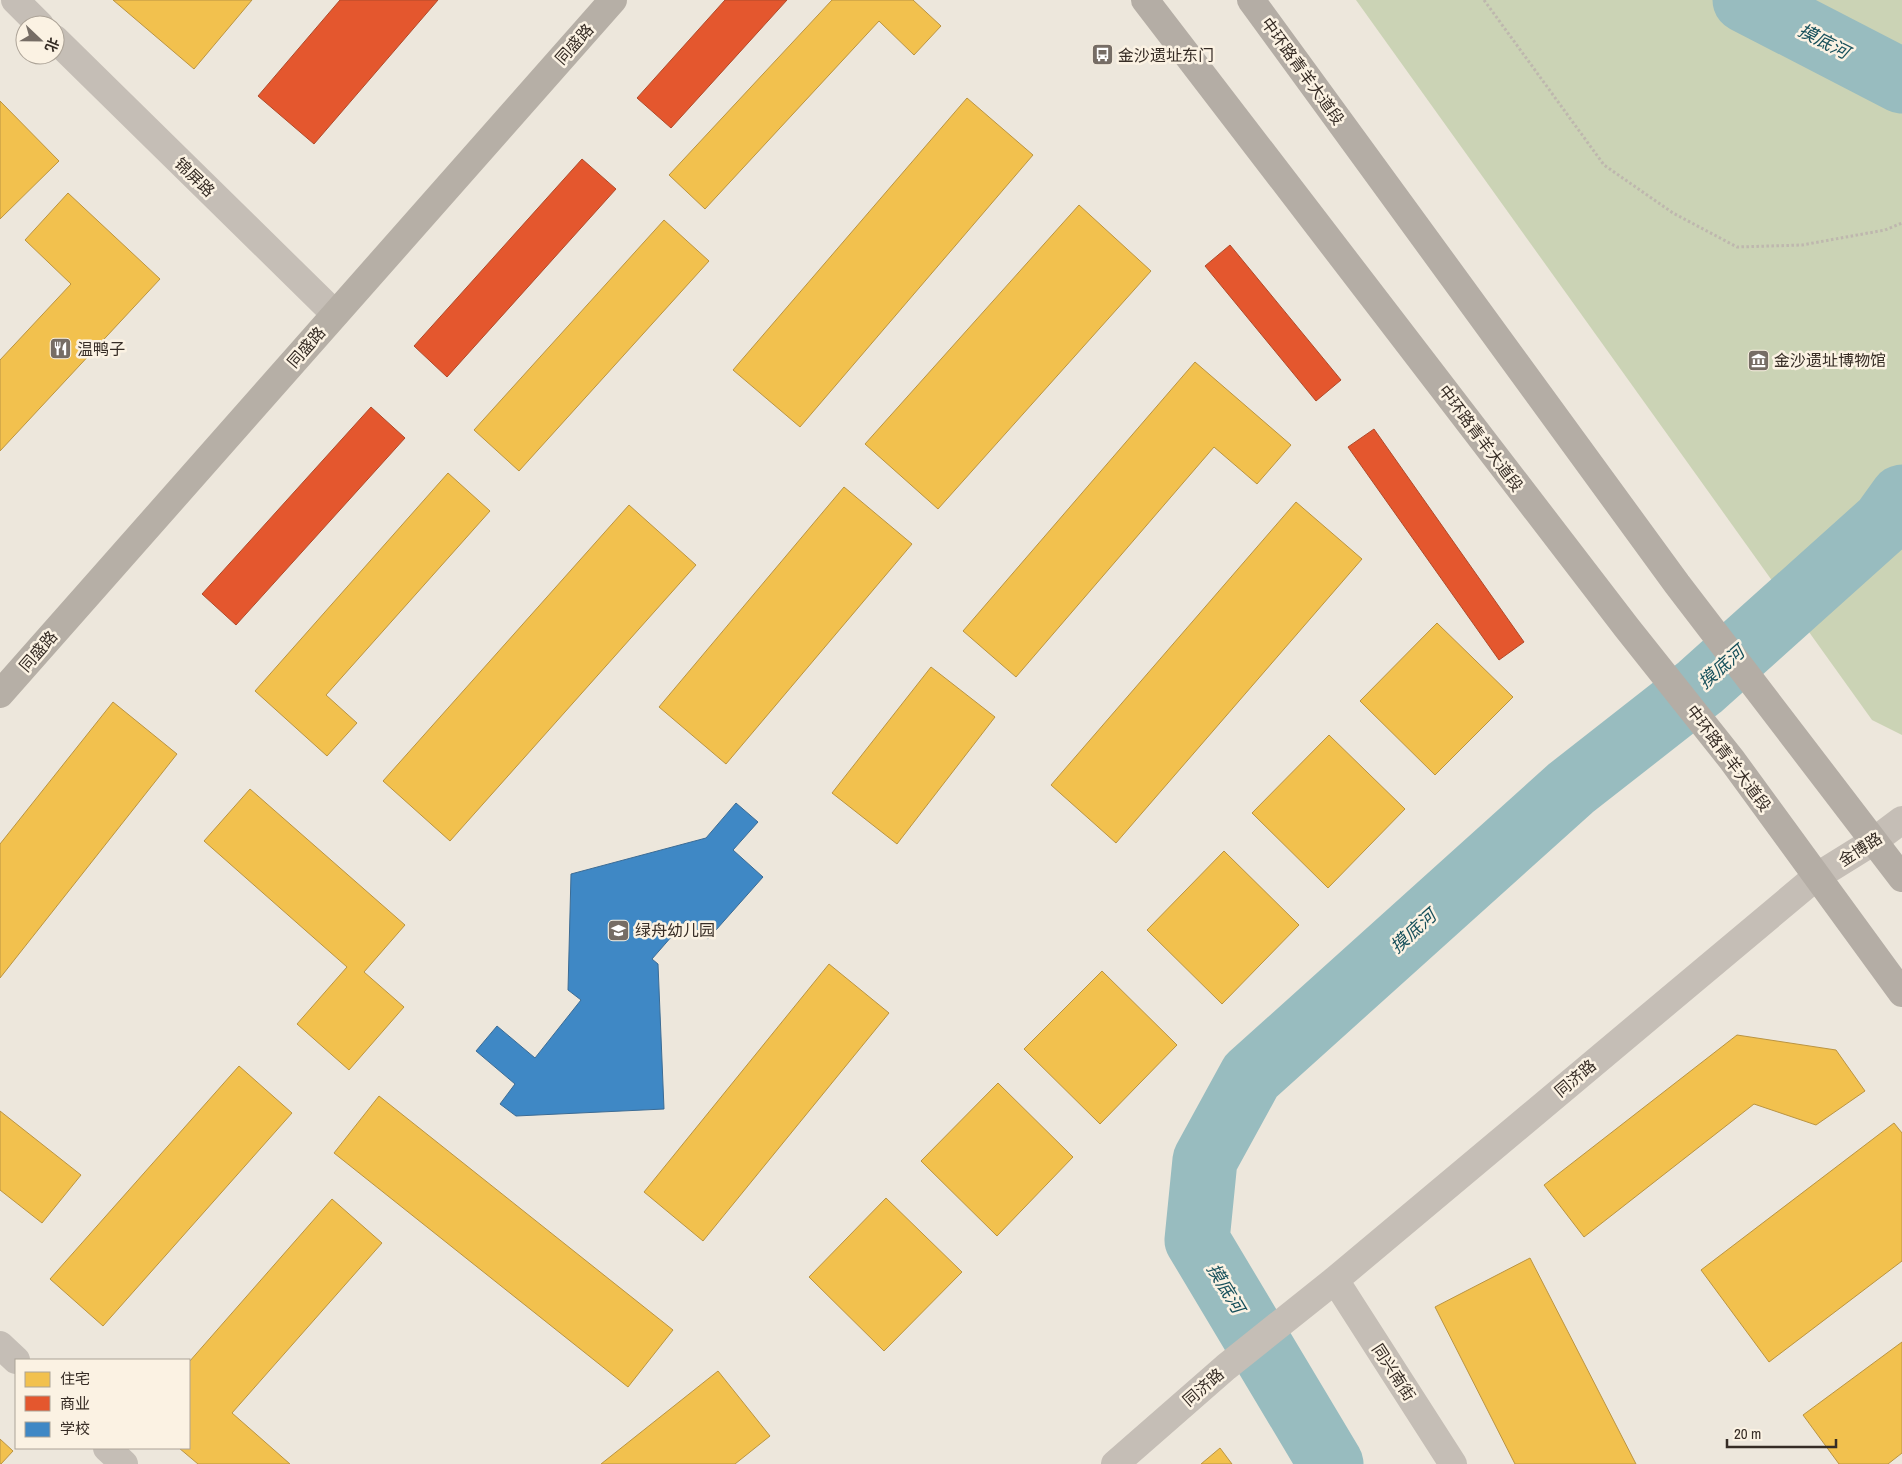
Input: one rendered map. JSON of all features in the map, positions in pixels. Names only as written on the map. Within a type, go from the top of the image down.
[{"type":"main road","name":"中环路青羊大道段","points":[[1145,0],[1627,628],[1732,760],[1902,993]]},
{"type":"main road","name":"中环路青羊大道段","points":[[1251,0],[1677,584],[1902,878]]},
{"type":"street","points":[[15,0],[30,15]]},
{"type":"street","name":"同盛路","points":[[0,694],[613,0]]},
{"type":"street","name":"锦屏路","points":[[65,50],[335,314]]},
{"type":"street","name":"金博路","points":[[1816,877],[1874,841],[1902,820]]},
{"type":"street","name":"同济路","points":[[1115,1464],[1226,1367],[1335,1280],[1816,877]]},
{"type":"street","name":"同兴南街","points":[[1335,1280],[1453,1464]]},
{"type":"street","points":[[0,1345],[15,1359]]},
{"type":"street","points":[[108,1449],[124,1464]]},
{"type":"path","points":[[1484,0],[1604,165],[1673,213],[1737,247],[1802,245],[1885,230],[1902,223]]},
{"type":"green space","name":"金沙遗址博物馆","points":[[1356,0],[1902,0],[1902,735],[1872,720]]},
{"type":"building: 住宅","points":[[113,0],[252,0],[194,69]]},
{"type":"building: 住宅","points":[[832,0],[913,0],[941,26],[914,55],[879,21],[705,209],[669,175]]},
{"type":"building: 住宅","points":[[967,98],[1033,155],[800,427],[733,370]]},
{"type":"building: 住宅","points":[[0,101],[59,161],[0,219]]},
{"type":"building: 住宅","points":[[68,193],[160,279],[0,451],[0,360],[71,284],[25,240]]},
{"type":"building: 住宅","points":[[1079,205],[1151,271],[938,509],[865,444]]},
{"type":"building: 住宅","points":[[664,220],[709,261],[519,471],[474,430]]},
{"type":"building: 住宅","points":[[1195,362],[1291,445],[1257,484],[1214,447],[1016,677],[963,631]]},
{"type":"building: 住宅","points":[[448,473],[490,511],[326,695],[357,723],[327,756],[255,691]]},
{"type":"building: 住宅","points":[[844,487],[912,544],[726,764],[659,707]]},
{"type":"building: 住宅","points":[[1296,502],[1362,559],[1116,843],[1051,785]]},
{"type":"building: 住宅","points":[[629,505],[696,565],[450,841],[383,781]]},
{"type":"building: 住宅","points":[[1437,623],[1513,697],[1435,775],[1360,701]]},
{"type":"building: 住宅","points":[[931,667],[995,717],[897,844],[832,793]]},
{"type":"building: 住宅","points":[[113,702],[177,754],[0,978],[0,844]]},
{"type":"building: 住宅","points":[[1329,735],[1405,809],[1328,888],[1252,813]]},
{"type":"building: 住宅","points":[[250,789],[405,925],[364,972],[404,1007],[349,1070],[297,1024],[347,967],[204,841]]},
{"type":"building: 住宅","points":[[1224,851],[1299,925],[1222,1004],[1147,930]]},
{"type":"building: 住宅","points":[[829,964],[889,1013],[703,1241],[644,1192]]},
{"type":"building: 住宅","points":[[1102,971],[1177,1045],[1100,1124],[1024,1049]]},
{"type":"building: 住宅","points":[[1737,1035],[1836,1050],[1865,1091],[1816,1125],[1754,1104],[1584,1237],[1544,1185]]},
{"type":"building: 住宅","points":[[239,1066],[292,1113],[103,1326],[50,1279]]},
{"type":"building: 住宅","points":[[998,1083],[1073,1157],[997,1236],[921,1161]]},
{"type":"building: 住宅","points":[[379,1096],[673,1330],[628,1387],[334,1153]]},
{"type":"building: 住宅","points":[[0,1111],[81,1175],[42,1223],[0,1190]]},
{"type":"building: 住宅","points":[[1894,1123],[1902,1133],[1902,1261],[1769,1362],[1701,1270]]},
{"type":"building: 住宅","points":[[886,1198],[962,1272],[884,1351],[809,1277]]},
{"type":"building: 住宅","points":[[332,1199],[382,1243],[232,1413],[290,1464],[198,1464],[180,1449],[190,1449],[190,1361]]},
{"type":"building: 住宅","points":[[1530,1258],[1636,1464],[1515,1464],[1435,1307]]},
{"type":"building: 住宅","points":[[1902,1342],[1902,1453],[1888,1464],[1839,1464],[1803,1415]]},
{"type":"building: 住宅","points":[[718,1371],[770,1436],[735,1464],[601,1464]]},
{"type":"building: 住宅","points":[[0,1439],[13,1451],[1,1464],[0,1464]]},
{"type":"building: 住宅","points":[[1220,1448],[1232,1464],[1201,1464]]},
{"type":"building: 商业","points":[[340,0],[438,0],[314,144],[258,96]]},
{"type":"building: 商业","points":[[725,0],[787,0],[671,128],[637,98]]},
{"type":"building: 商业","points":[[582,159],[616,189],[447,377],[414,346]]},
{"type":"building: 商业","points":[[1230,245],[1341,380],[1316,401],[1205,266]]},
{"type":"building: 商业","points":[[371,407],[405,438],[236,625],[202,594]]},
{"type":"building: 商业","points":[[1374,429],[1524,642],[1499,660],[1348,447]]},
{"type":"building: 学校","points":[[736,803],[758,822],[733,850],[763,877],[708,939],[686,920],[652,959],[658,964],[664,1109],[516,1116],[500,1104],[515,1084],[476,1051],[497,1026],[535,1058],[581,1000],[568,990],[571,874],[706,838]]},
{"type":"waterway","name":"摸底河","points":[[1745,0],[1902,81]]},
{"type":"waterway","name":"摸底河","points":[[1331,1464],[1197,1240],[1205,1160],[1251,1076],[1571,788],[1700,687],[1884,522],[1902,497]]},
{"type":"place","name":"金沙遗址东门","points":[[1102,55]]},
{"type":"place","name":"温鸭子","points":[[61,349]]},
{"type":"place","name":"金沙遗址博物馆","points":[[1758,360]]},
{"type":"place","name":"绿舟幼儿园","points":[[619,930]]}]
